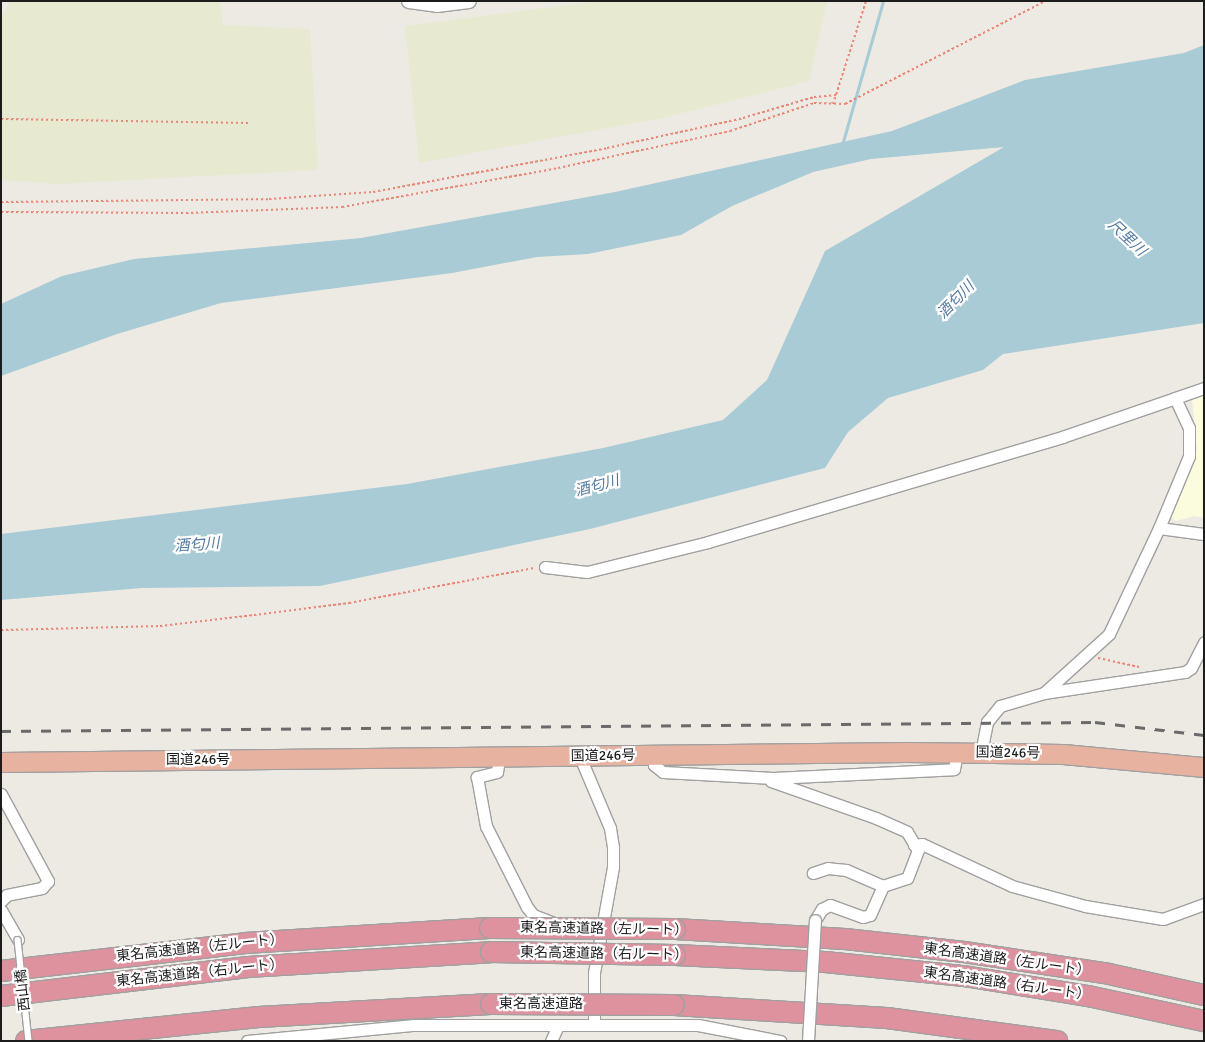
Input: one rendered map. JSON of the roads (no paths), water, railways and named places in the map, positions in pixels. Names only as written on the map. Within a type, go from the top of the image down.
[{"type":"highway","name":"国道246号","points":[[1,762],[981,752],[1062,754],[1204,767]]},
{"type":"highway","name":"東名高速道路（左ルート）","points":[[1,972],[245,943],[490,928],[675,929],[845,939],[964,952],[1109,974],[1204,995]]},
{"type":"highway","name":"東名高速道路（右ルート）","points":[[1,996],[248,967],[490,952],[674,955],[825,962],[964,976],[1088,996],[1204,1021]]},
{"type":"highway","name":"東名高速道路","points":[[27,1041],[259,1017],[491,1004],[674,1005],[887,1018],[1056,1041]]},
{"type":"street","points":[[409,1],[437,5],[469,1]]},
{"type":"street","points":[[545,567],[586,572],[708,542],[1045,442],[1204,388]]},
{"type":"street","points":[[1044,693],[1109,634],[1159,528],[1189,456],[1189,428],[1175,398]]},
{"type":"street","points":[[1159,528],[1204,534]]},
{"type":"street","points":[[981,752],[987,722],[995,709],[1044,693],[1186,672],[1191,668],[1204,642]]},
{"type":"street","points":[[653,755],[654,765],[663,772],[768,778],[954,769],[956,752]]},
{"type":"street","points":[[580,756],[610,828],[613,848],[613,867],[594,973],[594,1025]]},
{"type":"street","points":[[498,758],[497,772],[477,777],[481,810],[486,826],[527,907],[533,915],[599,942]]},
{"type":"street","points":[[768,778],[772,782],[876,818],[907,832],[918,850],[907,878],[883,886],[846,870],[828,868],[814,873]]},
{"type":"street","points":[[1,794],[48,881],[42,888],[7,895],[1,901]]},
{"type":"street","points":[[914,845],[922,844],[1012,886],[1085,906],[1163,919],[1204,904]]},
{"type":"street","points":[[808,1041],[815,920],[822,908],[830,905],[863,918],[870,915],[883,886]]},
{"type":"street","points":[[1,910],[18,940]]},
{"type":"street","points":[[247,1041],[414,1025],[698,1025],[780,1041]]},
{"type":"street","points":[[551,1041],[558,1025]]},
{"type":"lane","name":"西山橋","points":[[18,940],[27,1041]]},
{"type":"water","points":[[1204,45],[1204,323],[1003,354],[983,370],[888,398],[848,432],[825,468],[590,529],[320,586],[142,588],[1,600],[1,534],[407,484],[603,448],[723,420],[767,380],[825,251],[1004,147],[871,159],[813,172],[732,206],[681,235],[588,254],[537,257],[452,273],[221,303],[117,334],[1,376],[1,304],[62,276],[134,259],[361,238],[615,192],[892,131],[1025,80],[1184,53]]},
{"type":"waterway","points":[[842,145],[883,1]]},
{"type":"railway","points":[[1,731],[1095,722],[1204,735]]},
{"type":"water label","name":"尺里川","points":[[1127,238]]},
{"type":"water label","name":"酒匂川","points":[[956,300]]},
{"type":"water label","name":"酒匂川","points":[[597,486]]},
{"type":"water label","name":"酒匂川","points":[[197,545]]}]
